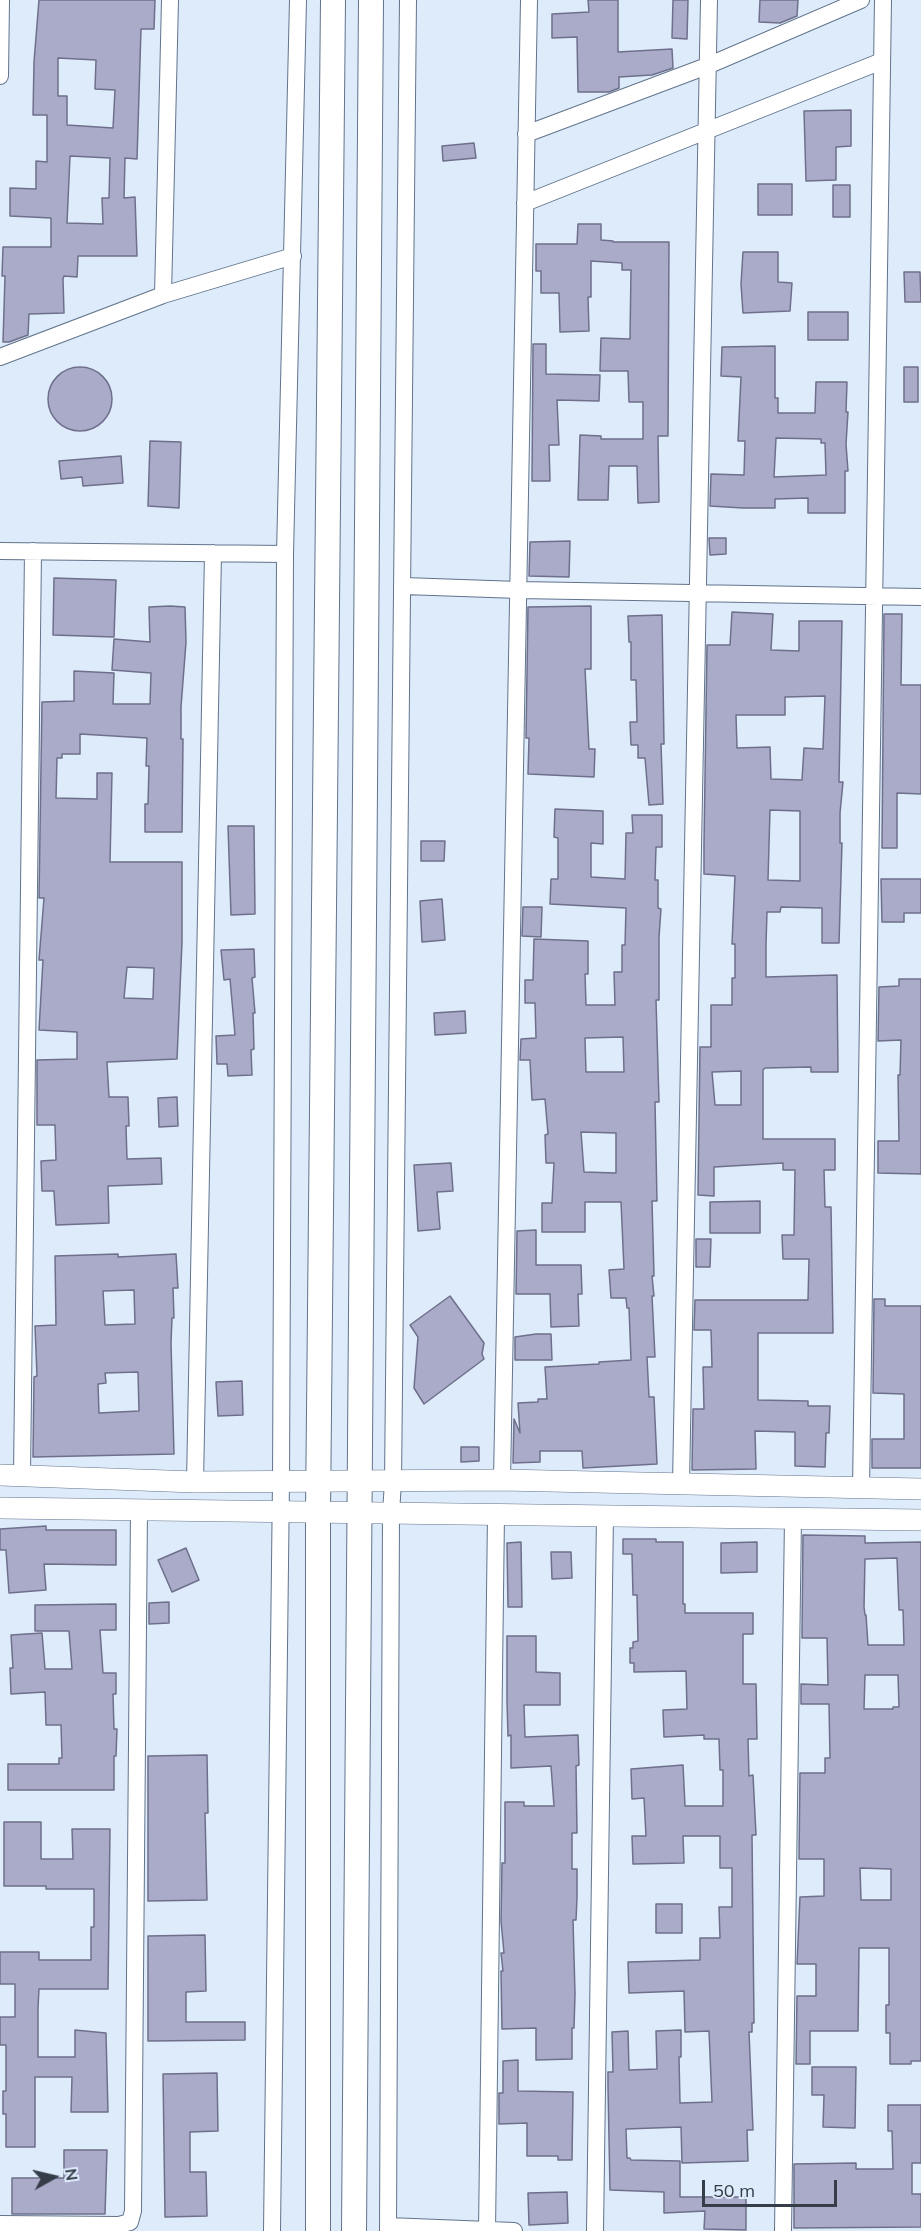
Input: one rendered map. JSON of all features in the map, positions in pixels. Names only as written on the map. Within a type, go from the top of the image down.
[{"type":"main road","points":[[318,2231],[318,1512],[333,0]]},
{"type":"main road","points":[[354,2231],[371,0]]},
{"type":"street","points":[[0,76],[1,0]]},
{"type":"street","points":[[163,295],[170,0]]},
{"type":"street","points":[[272,2231],[281,1481],[285,554],[298,0]]},
{"type":"street","points":[[408,0],[404,586],[391,1513],[388,2229],[514,2231]]},
{"type":"street","points":[[502,1480],[529,0]]},
{"type":"street","points":[[681,1483],[709,0]]},
{"type":"street","points":[[526,134],[707,66],[861,0]]},
{"type":"street","points":[[861,1488],[883,0]]},
{"type":"street","points":[[525,203],[882,61]]},
{"type":"street","points":[[0,357],[163,295],[293,256]]},
{"type":"street","points":[[0,551],[285,554]]},
{"type":"street","points":[[22,1475],[33,551]]},
{"type":"street","points":[[195,1482],[213,553]]},
{"type":"street","points":[[404,586],[921,597]]},
{"type":"street","points":[[0,1475],[195,1482],[502,1480],[921,1489]]},
{"type":"street","points":[[0,1508],[921,1520]]},
{"type":"street","points":[[0,2224],[119,2225],[130,2222],[133,2211],[139,1509]]},
{"type":"street","points":[[487,2231],[496,1514]]},
{"type":"street","points":[[595,2231],[605,1515]]},
{"type":"street","points":[[783,2231],[793,1518]]},
{"type":"building","points":[[39,0],[155,0],[154,29],[141,29],[137,159],[125,158],[124,198],[135,197],[137,256],[78,256],[77,277],[64,276],[63,279],[64,313],[29,314],[28,335],[3,342],[5,276],[2,276],[3,247],[51,247],[51,218],[10,216],[10,188],[36,189],[36,161],[47,162],[47,115],[33,115]],"holes":[[[58,58],[96,60],[95,89],[115,90],[113,128],[67,125],[67,96],[58,96]],[[70,156],[110,158],[109,198],[102,198],[103,224],[67,223]]]},
{"type":"building","points":[[588,0],[618,0],[618,52],[672,49],[673,68],[652,75],[619,77],[619,88],[609,92],[578,92],[577,37],[552,38],[552,14],[589,12]]},
{"type":"building","points":[[673,0],[688,0],[687,39],[672,38]]},
{"type":"building","points":[[760,0],[798,0],[797,16],[780,23],[759,22]]},
{"type":"building","points":[[851,110],[851,146],[836,147],[836,180],[806,181],[804,111]]},
{"type":"building","points":[[474,143],[476,158],[443,161],[442,146]]},
{"type":"building","points":[[758,184],[792,184],[792,215],[758,215]]},
{"type":"building","points":[[833,185],[850,185],[850,217],[833,217]]},
{"type":"building","points":[[578,224],[601,224],[601,240],[669,242],[668,436],[658,436],[659,502],[638,503],[637,466],[609,466],[608,500],[578,500],[580,435],[601,436],[601,439],[643,439],[643,402],[629,402],[628,371],[600,371],[601,338],[630,339],[631,270],[622,270],[622,263],[591,261],[591,297],[588,297],[589,331],[560,332],[559,293],[541,293],[541,271],[536,271],[536,244],[577,244]]},
{"type":"building","points":[[743,252],[778,252],[778,282],[792,283],[790,311],[743,313],[741,284]]},
{"type":"building","points":[[904,272],[920,272],[921,302],[905,302]]},
{"type":"building","points":[[808,312],[848,312],[848,340],[808,340]]},
{"type":"building","points":[[533,344],[546,344],[546,374],[600,375],[599,401],[557,400],[559,445],[549,445],[550,481],[532,481]]},
{"type":"building","points":[[775,346],[775,398],[778,398],[778,413],[815,413],[816,382],[847,382],[848,471],[845,471],[845,513],[808,513],[808,498],[775,499],[775,508],[710,506],[711,474],[744,475],[745,441],[738,441],[741,377],[721,376],[722,347]],"holes":[[[776,438],[821,439],[821,443],[825,443],[826,475],[774,477]]]},
{"type":"building","points":[[80,367],[98,373],[106,381],[112,399],[106,417],[98,425],[80,431],[62,425],[54,417],[48,399],[54,381],[62,373]]},
{"type":"building","points":[[904,367],[918,367],[918,402],[904,402]]},
{"type":"building","points":[[150,441],[181,442],[179,508],[148,506]]},
{"type":"building","points":[[121,456],[123,483],[83,486],[82,477],[61,479],[59,461]]},
{"type":"building","points":[[709,538],[726,538],[726,554],[710,555]]},
{"type":"building","points":[[570,541],[569,577],[529,576],[530,542]]},
{"type":"building","points":[[54,578],[116,580],[114,637],[53,635]]},
{"type":"building","points":[[591,606],[591,669],[585,669],[589,749],[595,749],[594,777],[528,774],[529,738],[526,738],[528,607]]},
{"type":"building","points":[[149,607],[185,607],[186,642],[181,707],[182,832],[145,832],[149,766],[146,766],[147,738],[80,734],[80,754],[62,754],[62,758],[57,758],[56,798],[97,799],[97,773],[112,773],[110,862],[182,862],[182,942],[177,1059],[107,1062],[109,1097],[128,1097],[127,1159],[161,1158],[162,1184],[108,1186],[109,1223],[56,1225],[54,1191],[42,1191],[41,1161],[56,1160],[55,1125],[37,1125],[37,1060],[77,1059],[77,1032],[39,1030],[43,960],[39,960],[44,898],[39,898],[42,702],[74,701],[74,671],[114,673],[113,704],[150,704],[151,673],[112,670],[114,639],[150,642]],"holes":[[[127,967],[154,968],[153,999],[124,998]]]},
{"type":"building","points":[[732,612],[773,614],[771,650],[799,651],[799,621],[842,621],[839,782],[843,782],[840,813],[840,843],[842,843],[839,943],[822,943],[822,908],[781,907],[780,912],[767,912],[766,944],[766,977],[837,975],[838,1072],[811,1072],[811,1067],[765,1068],[763,1070],[763,1139],[835,1139],[835,1170],[824,1170],[825,1207],[831,1207],[833,1333],[758,1333],[758,1400],[808,1401],[808,1406],[830,1406],[825,1467],[795,1466],[795,1432],[755,1431],[756,1469],[692,1470],[693,1409],[704,1409],[703,1367],[712,1367],[711,1330],[694,1330],[695,1300],[808,1300],[809,1259],[783,1259],[782,1235],[794,1235],[795,1170],[783,1170],[783,1163],[714,1167],[714,1196],[698,1195],[700,1047],[711,1047],[711,1005],[732,1005],[732,978],[735,978],[735,944],[732,944],[735,876],[704,874],[707,645],[730,645]],"holes":[[[825,696],[823,749],[804,748],[802,780],[771,779],[770,747],[737,748],[736,715],[785,715],[785,697]],[[770,810],[800,811],[800,881],[768,880]],[[741,1071],[741,1105],[715,1105],[712,1072]]]},
{"type":"building","points":[[884,614],[902,614],[901,685],[921,685],[921,794],[897,793],[897,848],[882,848]]},
{"type":"building","points":[[662,615],[663,804],[649,805],[645,758],[638,758],[638,745],[631,745],[630,722],[637,722],[636,680],[631,680],[628,616]]},
{"type":"building","points":[[555,809],[603,811],[603,844],[591,843],[591,877],[625,879],[626,833],[633,833],[632,815],[662,815],[662,847],[656,847],[655,880],[658,880],[658,908],[661,909],[659,1000],[656,1000],[659,1102],[655,1102],[657,1201],[652,1201],[654,1296],[652,1296],[655,1357],[647,1357],[649,1397],[654,1397],[657,1464],[583,1468],[582,1451],[540,1451],[540,1462],[513,1463],[514,1419],[520,1433],[518,1403],[547,1399],[545,1367],[631,1360],[629,1308],[627,1308],[626,1298],[611,1298],[609,1270],[624,1269],[621,1202],[585,1202],[585,1232],[542,1232],[542,1203],[552,1203],[554,1163],[546,1163],[545,1135],[548,1134],[545,1099],[532,1100],[530,1060],[520,1060],[521,1039],[536,1038],[535,1003],[525,1003],[525,980],[533,980],[534,939],[588,941],[588,974],[585,974],[586,1005],[615,1005],[614,972],[622,972],[622,945],[625,945],[626,908],[550,904],[551,879],[558,879],[558,838],[554,837]],"holes":[[[623,1037],[624,1072],[586,1072],[585,1038]],[[581,1132],[616,1133],[616,1173],[584,1172]]]},
{"type":"building","points":[[228,826],[254,826],[255,914],[231,915]]},
{"type":"building","points":[[421,841],[445,841],[444,861],[421,861]]},
{"type":"building","points":[[881,879],[921,879],[921,913],[904,913],[904,922],[882,922]]},
{"type":"building","points":[[442,899],[445,940],[422,942],[420,901]]},
{"type":"building","points":[[523,907],[542,907],[541,937],[522,936]]},
{"type":"building","points":[[254,949],[255,977],[252,978],[255,1013],[253,1013],[254,1049],[251,1050],[252,1075],[228,1076],[227,1064],[217,1064],[216,1036],[235,1035],[230,979],[224,980],[221,950]]},
{"type":"building","points":[[899,979],[921,979],[921,1174],[878,1173],[878,1141],[899,1141],[898,1075],[900,1075],[901,1040],[878,1041],[879,987],[899,986]]},
{"type":"building","points":[[465,1011],[466,1033],[435,1035],[434,1013]]},
{"type":"building","points":[[177,1097],[178,1126],[159,1127],[158,1098]]},
{"type":"building","points":[[451,1163],[453,1191],[437,1192],[440,1229],[418,1231],[414,1165]]},
{"type":"building","points":[[760,1201],[760,1233],[710,1233],[710,1202]]},
{"type":"building","points":[[536,1230],[536,1265],[581,1265],[582,1294],[578,1294],[579,1326],[551,1327],[550,1294],[516,1294],[517,1231]]},
{"type":"building","points":[[696,1239],[711,1239],[710,1267],[696,1267]]},
{"type":"building","points":[[118,1254],[118,1257],[176,1254],[178,1288],[173,1288],[174,1318],[172,1318],[171,1343],[174,1454],[33,1457],[34,1377],[37,1376],[35,1326],[56,1325],[55,1256]],"holes":[[[134,1290],[135,1324],[105,1325],[103,1291]],[[138,1372],[139,1411],[99,1413],[98,1384],[106,1383],[105,1373]]]},
{"type":"building","points":[[450,1296],[484,1343],[482,1354],[484,1359],[424,1404],[414,1388],[418,1337],[410,1325]]},
{"type":"building","points":[[874,1299],[885,1299],[885,1306],[921,1306],[921,1468],[872,1468],[872,1439],[904,1439],[904,1394],[873,1393]]},
{"type":"building","points":[[551,1334],[552,1360],[515,1360],[515,1337]]},
{"type":"building","points":[[242,1381],[243,1415],[218,1416],[216,1382]]},
{"type":"building","points":[[461,1447],[479,1447],[479,1461],[461,1462]]},
{"type":"building","points":[[46,1526],[46,1530],[116,1530],[116,1565],[44,1564],[46,1590],[9,1593],[6,1550],[0,1550],[0,1529]]},
{"type":"building","points":[[803,1535],[865,1536],[865,1543],[921,1542],[921,2061],[911,2061],[911,2064],[890,2064],[890,2033],[886,2033],[886,2005],[889,2005],[889,1948],[859,1948],[858,2031],[810,2031],[810,2064],[796,2064],[797,1996],[816,1996],[816,1964],[797,1964],[800,1897],[824,1896],[824,1859],[799,1859],[800,1773],[825,1773],[825,1758],[830,1758],[829,1704],[801,1704],[801,1684],[828,1685],[827,1638],[802,1638]],"holes":[[[897,1558],[899,1610],[903,1610],[904,1645],[868,1645],[864,1607],[865,1559]],[[865,1675],[898,1675],[899,1707],[864,1709]],[[860,1868],[891,1869],[891,1900],[861,1900]]]},
{"type":"building","points":[[623,1539],[683,1542],[685,1613],[753,1613],[753,1634],[743,1634],[743,1684],[756,1684],[757,1739],[748,1739],[749,1776],[753,1775],[756,1835],[752,1835],[754,2023],[752,2023],[752,2032],[749,2032],[753,2130],[747,2130],[748,2161],[682,2163],[681,2127],[626,2129],[627,2158],[680,2161],[680,2197],[746,2197],[746,2230],[704,2229],[705,2211],[664,2213],[664,2192],[610,2190],[608,2072],[613,2072],[612,2032],[628,2031],[629,2070],[657,2069],[656,2031],[681,2030],[680,2103],[712,2102],[709,2031],[685,2032],[684,1991],[629,1993],[628,1962],[700,1960],[700,1938],[720,1938],[719,1907],[732,1907],[732,1868],[720,1868],[720,1836],[683,1836],[684,1863],[633,1864],[632,1836],[646,1836],[644,1798],[632,1799],[631,1769],[683,1765],[685,1806],[723,1806],[723,1770],[720,1770],[719,1739],[704,1739],[704,1735],[664,1737],[663,1710],[687,1709],[686,1671],[634,1672],[634,1663],[630,1663],[630,1648],[633,1648],[633,1642],[638,1641],[637,1595],[633,1595],[632,1554],[623,1554]]},
{"type":"building","points":[[521,1542],[522,1607],[508,1607],[507,1543]]},
{"type":"building","points":[[757,1542],[757,1572],[721,1573],[721,1543]]},
{"type":"building","points":[[186,1548],[199,1580],[172,1592],[158,1560]]},
{"type":"building","points":[[551,1552],[571,1552],[572,1578],[552,1579]]},
{"type":"building","points":[[169,1602],[169,1623],[149,1624],[149,1603]]},
{"type":"building","points":[[116,1604],[116,1630],[100,1630],[103,1673],[116,1673],[116,1694],[113,1694],[114,1729],[117,1729],[114,1790],[8,1790],[8,1764],[59,1764],[59,1758],[62,1758],[61,1725],[46,1725],[45,1692],[11,1694],[10,1668],[13,1668],[11,1635],[42,1633],[45,1669],[72,1669],[69,1631],[35,1631],[35,1605]]},
{"type":"building","points":[[507,1636],[536,1636],[536,1672],[560,1673],[560,1705],[524,1705],[525,1737],[578,1735],[577,1833],[572,1833],[572,1869],[577,1869],[577,1898],[576,1920],[573,1920],[575,1994],[572,2059],[536,2060],[536,2028],[502,2029],[501,1953],[504,1953],[501,1921],[502,1863],[505,1863],[505,1802],[524,1802],[524,1806],[554,1806],[551,1766],[511,1768],[511,1735],[508,1736]]},
{"type":"building","points":[[207,1755],[208,1813],[205,1813],[207,1900],[148,1901],[148,1756]]},
{"type":"building","points":[[4,1822],[41,1822],[41,1859],[73,1859],[72,1829],[110,1829],[108,1989],[39,1989],[38,2008],[38,2057],[75,2057],[75,2030],[106,2033],[108,2112],[71,2112],[72,2077],[35,2077],[35,2147],[6,2147],[3,2091],[6,2091],[6,2045],[0,2045],[0,2017],[15,2017],[15,1984],[0,1984],[0,1952],[39,1952],[39,1960],[91,1960],[94,1889],[4,1886]]},
{"type":"building","points":[[656,1904],[682,1904],[682,1933],[656,1933]]},
{"type":"building","points":[[205,1935],[206,1991],[186,1992],[186,2022],[245,2022],[245,2040],[148,2041],[148,1936]]},
{"type":"building","points":[[518,2060],[518,2091],[573,2092],[572,2160],[558,2160],[558,2156],[527,2156],[527,2123],[499,2124],[499,2093],[503,2093],[503,2061]]},
{"type":"building","points":[[812,2067],[856,2067],[855,2128],[823,2127],[824,2095],[812,2095]]},
{"type":"building","points":[[217,2073],[218,2131],[190,2132],[190,2172],[206,2172],[207,2216],[165,2217],[163,2074]]},
{"type":"building","points":[[888,2105],[921,2105],[921,2163],[912,2163],[912,2194],[921,2194],[921,2227],[794,2228],[794,2164],[856,2163],[856,2169],[893,2169],[892,2131],[888,2131]]},
{"type":"building","points":[[64,2150],[107,2150],[105,2214],[12,2214],[12,2178],[64,2178]]},
{"type":"building","points":[[567,2192],[568,2223],[529,2225],[528,2193]]}]
